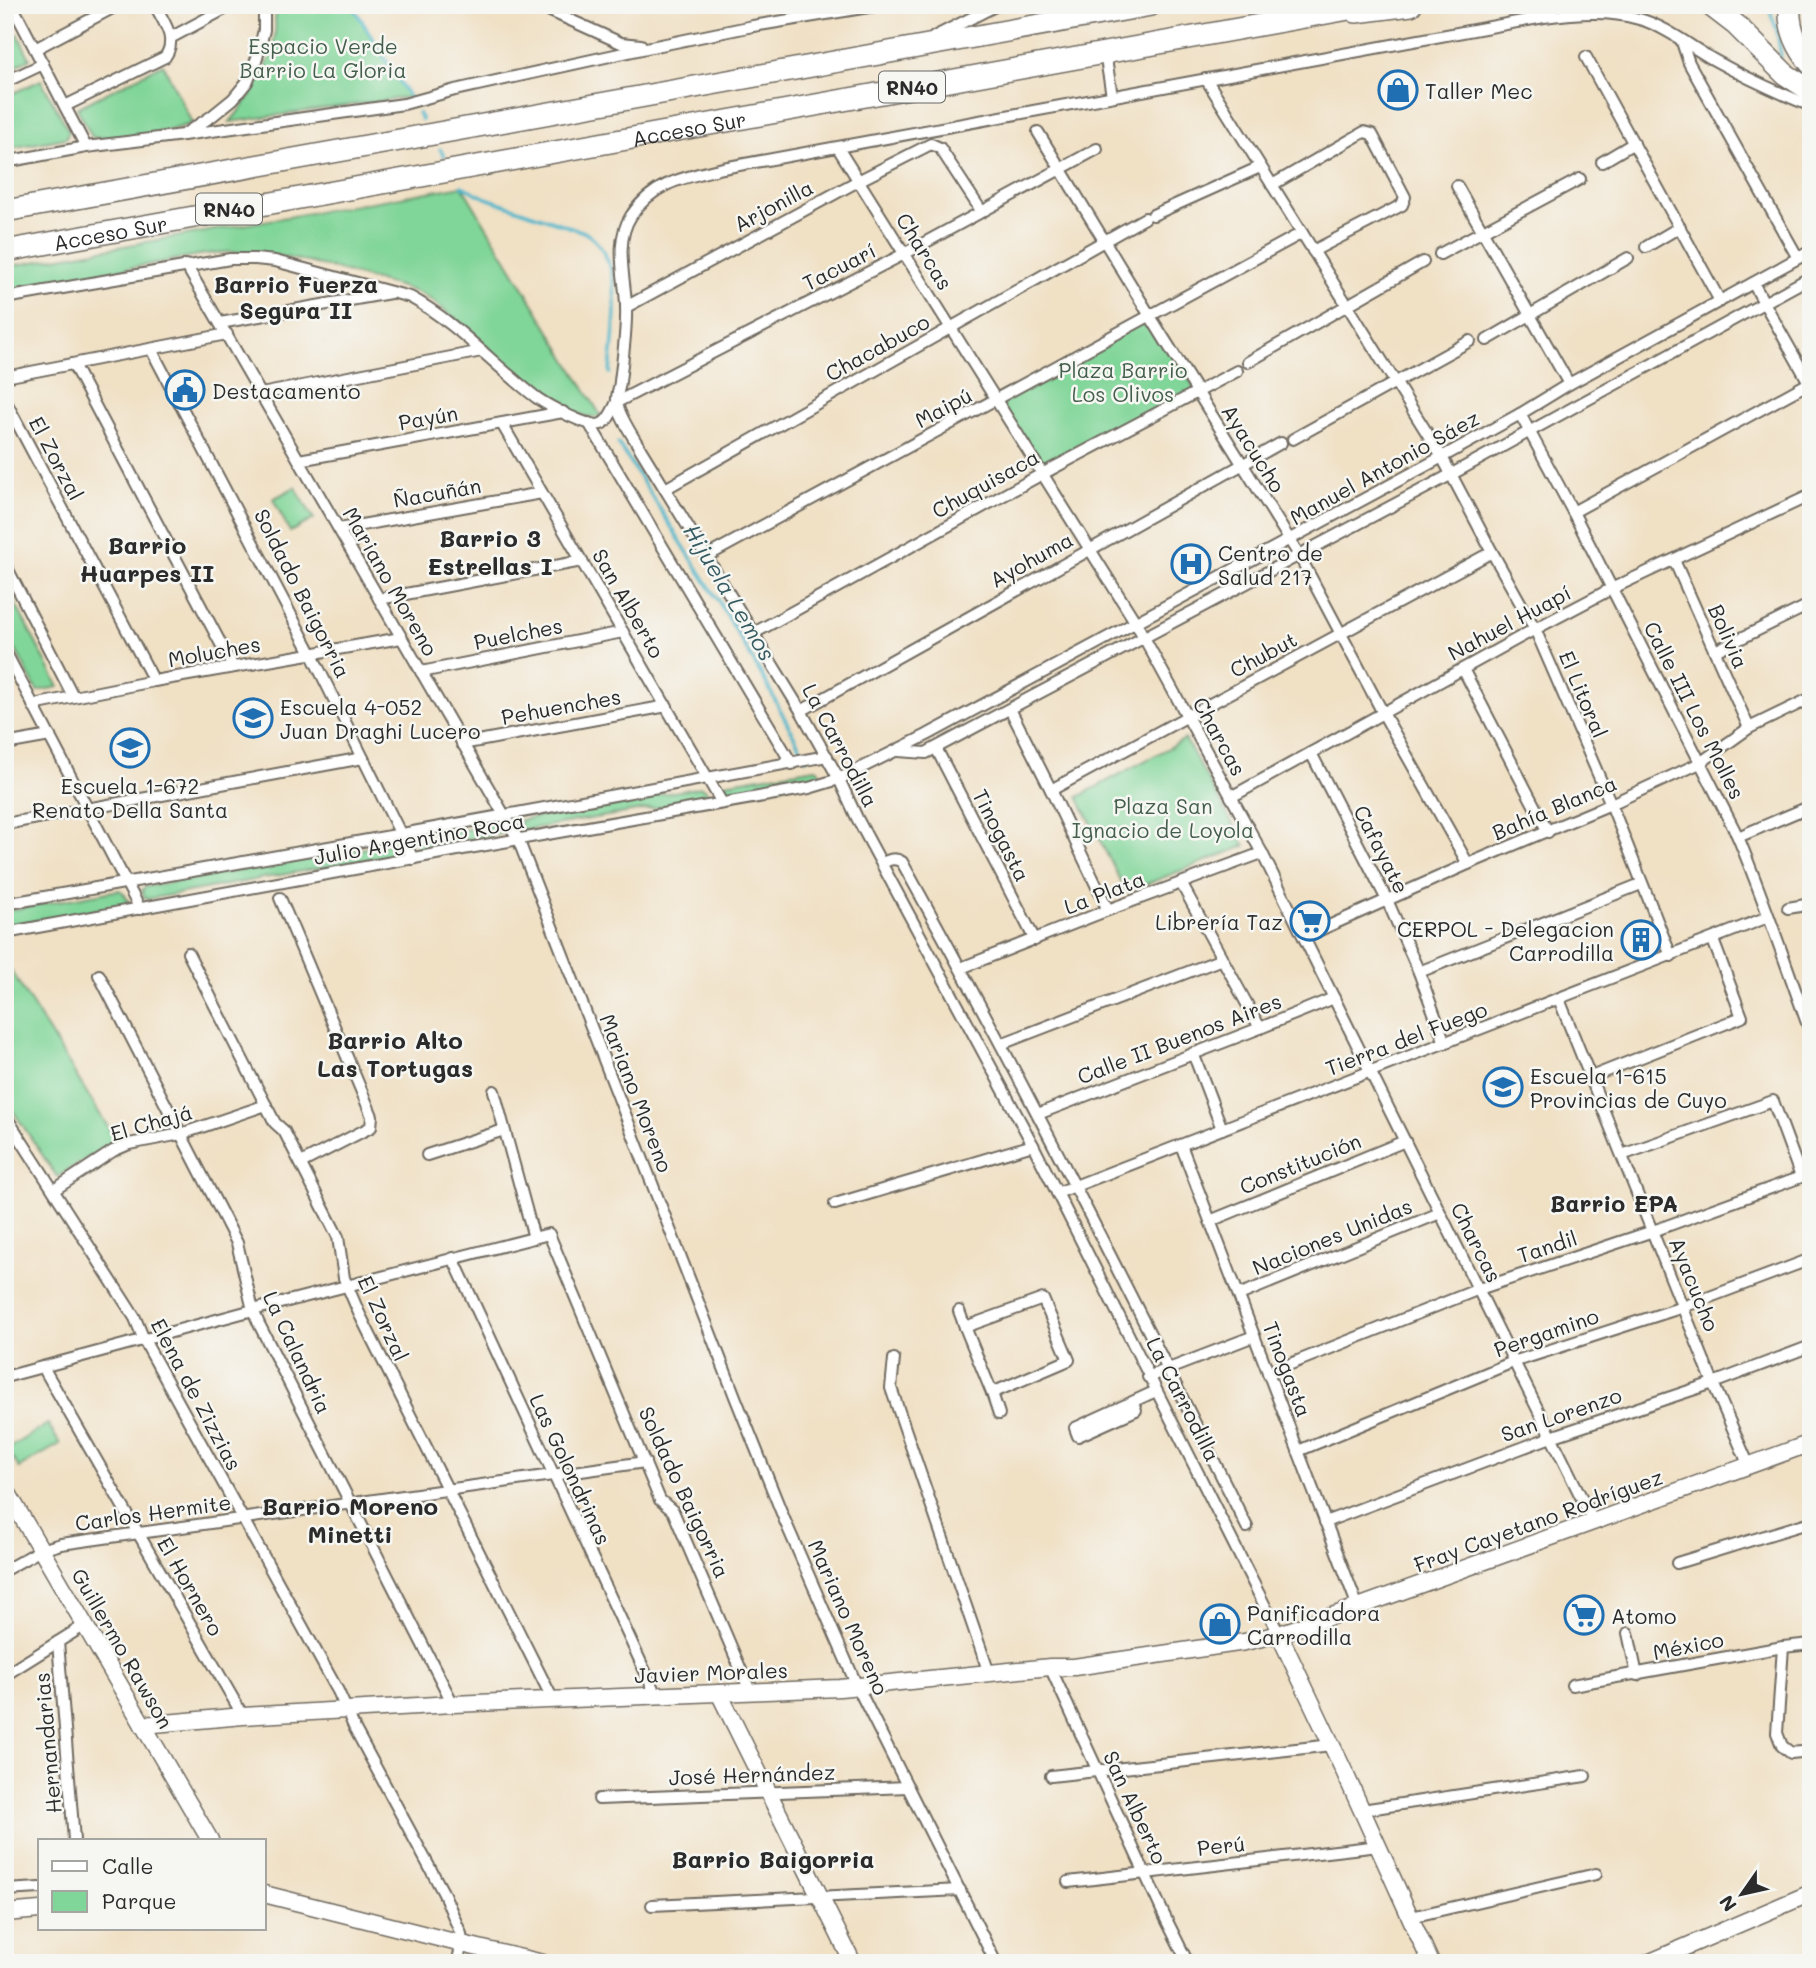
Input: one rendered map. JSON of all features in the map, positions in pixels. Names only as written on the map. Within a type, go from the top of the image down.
[{"type":"highway","name":"Acceso Sur","points":[[5,211],[1151,5]]},
{"type":"highway","name":"Acceso Sur","points":[[5,250],[1371,5]]},
{"type":"highway","points":[[1292,19],[1411,5]]},
{"type":"highway","points":[[1710,5],[1736,25],[1785,74],[1811,91]]},
{"type":"highway","points":[[1790,5],[1792,33],[1802,54],[1811,64]]},
{"type":"highway","points":[[5,258],[174,228],[240,207]]},
{"type":"street","points":[[35,49],[118,5]]},
{"type":"street","points":[[65,106],[165,57],[171,49],[172,37],[155,5]]},
{"type":"street","points":[[172,37],[232,5]]},
{"type":"street","points":[[183,135],[233,99],[247,82],[264,30],[264,5]]},
{"type":"street","points":[[537,5],[621,43],[651,47]]},
{"type":"street","points":[[5,162],[86,147],[380,108],[753,26],[881,5]]},
{"type":"street","points":[[911,48],[997,5]]},
{"type":"street","points":[[15,6],[86,147]]},
{"type":"street","points":[[5,298],[186,265],[230,259],[275,261],[410,297],[426,306],[539,399],[563,412],[599,425],[605,422],[617,402],[626,307],[622,247],[625,227],[641,204],[656,190],[677,179],[723,168],[1112,96],[1544,17],[1583,13],[1642,20],[1747,79],[1811,106]]},
{"type":"street","points":[[1682,42],[1689,64],[1798,257]]},
{"type":"street","points":[[1105,53],[1112,96]]},
{"type":"street","points":[[1586,57],[1720,301]]},
{"type":"street","points":[[5,82],[43,64]]},
{"type":"street","name":"El Litoral","points":[[1206,79],[1442,457],[1535,629],[1611,804],[1671,956]]},
{"type":"street","name":"Ayacucho","points":[[1038,132],[1299,555],[1383,713],[1468,864]]},
{"type":"street","points":[[1272,185],[1364,132],[1372,134],[1405,197],[1402,205],[1313,251]]},
{"type":"street","points":[[1602,162],[1634,143]]},
{"type":"street","name":"Arjonilla","points":[[626,307],[931,144],[940,148],[982,212]]},
{"type":"street","name":"Charcas","points":[[838,148],[1136,623],[1188,717],[1262,853],[1593,1521]]},
{"type":"street","name":"Tacuarí","points":[[617,402],[904,254],[1097,149]]},
{"type":"street","name":"Chacabuco","points":[[665,489],[1104,241],[1149,217],[1260,167]]},
{"type":"street","points":[[1440,254],[1580,179]]},
{"type":"street","points":[[1457,186],[1569,384]]},
{"type":"street","points":[[1646,247],[1680,227]]},
{"type":"street","name":"Maipú","points":[[707,556],[1302,233]]},
{"type":"street","name":"Manuel Antonio Sáez","points":[[839,779],[898,751],[1290,540],[1811,251]]},
{"type":"street","points":[[1487,340],[1628,258]]},
{"type":"street","points":[[1248,362],[1423,262]]},
{"type":"street","name":"Mariano Moreno","points":[[186,265],[518,839],[785,1521],[857,1686],[996,1963]]},
{"type":"street","name":"Manuel Antonio Sáez","points":[[898,751],[922,754],[936,748],[1452,474],[1811,277]]},
{"type":"street","points":[[1573,512],[1810,383],[1753,283]]},
{"type":"street","points":[[220,323],[393,292]]},
{"type":"street","points":[[5,377],[227,334]]},
{"type":"street","points":[[1293,439],[1470,341]]},
{"type":"street","name":"Soldado Baigorria","points":[[151,349],[311,653],[413,859]]},
{"type":"street","points":[[261,394],[482,351]]},
{"type":"street","points":[[73,364],[233,667]]},
{"type":"street","name":"Chuquisaca","points":[[754,633],[1042,474],[1237,371]]},
{"type":"street","name":"El Zorzal","points":[[5,400],[154,681]]},
{"type":"street","name":"La Carrodilla","points":[[617,402],[621,415],[641,450],[827,756],[857,818],[1033,1145],[1279,1634],[1431,1963]]},
{"type":"street","name":"Payún","points":[[299,460],[563,412]]},
{"type":"street","name":"Calle III Los Molles","points":[[1520,414],[1573,512],[1738,837],[1811,1034]]},
{"type":"street","points":[[589,423],[792,764]]},
{"type":"street","name":"San Alberto","points":[[502,424],[722,803]]},
{"type":"street","name":"Ayohuma","points":[[801,710],[1281,443]]},
{"type":"street","name":"Ñacuñán","points":[[339,529],[542,493]]},
{"type":"street","name":"Nahuel Huapí","points":[[1231,797],[1611,589],[1811,495]]},
{"type":"street","name":"Chubut","points":[[1051,790],[1492,552]]},
{"type":"street","name":"Bolivia","points":[[1674,560],[1749,728]]},
{"type":"street","points":[[379,599],[582,561]]},
{"type":"street","points":[[5,564],[73,696]]},
{"type":"street","points":[[1715,652],[1811,604]]},
{"type":"street","name":"Puelches","points":[[421,672],[623,632]]},
{"type":"street","name":"Moluches","points":[[33,705],[401,638]]},
{"type":"street","points":[[5,651],[8,663],[50,736],[140,909]]},
{"type":"street","points":[[1463,669],[1548,831]]},
{"type":"street","name":"Bahía Blanca","points":[[1304,937],[1700,763],[1749,728],[1811,698]]},
{"type":"street","name":"Pehuenches","points":[[462,744],[667,706]]},
{"type":"street","points":[[1010,709],[1108,910]]},
{"type":"street","points":[[5,744],[50,736]]},
{"type":"street","name":"Tinogasta","points":[[936,748],[1035,940]]},
{"type":"street","name":"Cafayate","points":[[1311,753],[1387,900],[1419,972],[1445,1043]]},
{"type":"street","name":"Julio Argentino Roca","points":[[5,904],[827,756]]},
{"type":"street","points":[[5,824],[363,758]]},
{"type":"street","name":"Julio Argentino Roca","points":[[5,933],[808,788],[839,779]]},
{"type":"street","points":[[1738,837],[1811,806]]},
{"type":"street","name":"La Plata","points":[[961,968],[1262,853]]},
{"type":"street","name":"La Carrodilla","points":[[882,863],[891,859],[902,862],[961,968],[1075,1185],[1247,1527]]},
{"type":"street","points":[[1181,883],[1260,1028]]},
{"type":"street","points":[[1419,972],[1641,884]]},
{"type":"street","points":[[280,898],[372,1116],[371,1127],[301,1163]]},
{"type":"street","points":[[1788,908],[1811,904]]},
{"type":"street","name":"Tierra del Fuego","points":[[1057,1193],[1768,917]]},
{"type":"street","points":[[1591,1077],[1742,1017],[1713,940]]},
{"type":"street","name":"El Zorzal","points":[[188,953],[275,1123],[284,1131],[338,1237],[347,1287],[553,1700]]},
{"type":"street","points":[[1001,1044],[1222,959]]},
{"type":"street","name":"La Calandria","points":[[99,975],[240,1250],[253,1310],[453,1704]]},
{"type":"street","name":"Calle II Buenos Aires","points":[[1038,1114],[1334,998]]},
{"type":"street","name":"Ayacucho","points":[[1559,999],[1749,1466]]},
{"type":"street","points":[[1193,1053],[1222,1129]]},
{"type":"street","points":[[5,1377],[534,1238],[494,1091]]},
{"type":"street","name":"Tandil","points":[[1268,1373],[1479,1289],[1653,1231],[1801,1177],[1773,1101],[1622,1155]]},
{"type":"street","name":"El Chajá","points":[[54,1189],[113,1151],[129,1144],[181,1134],[266,1105]]},
{"type":"street","name":"Elena de Zizzias","points":[[5,1115],[135,1318],[144,1340],[338,1691],[444,1894],[461,1934],[462,1944]]},
{"type":"street","points":[[427,1155],[505,1130]]},
{"type":"street","name":"Constitución","points":[[1210,1221],[1405,1141]]},
{"type":"street","points":[[835,1204],[1033,1145]]},
{"type":"street","name":"Tinogasta","points":[[1181,1145],[1358,1607]]},
{"type":"street","name":"Naciones Unidas","points":[[1238,1295],[1440,1213]]},
{"type":"street","name":"Soldado Baigorria","points":[[534,1238],[549,1234],[660,1500],[673,1511],[750,1691]]},
{"type":"street","name":"Las Golondrinas","points":[[453,1258],[656,1695]]},
{"type":"street","name":"Pergamino","points":[[1298,1451],[1513,1362],[1683,1307],[1811,1259]]},
{"type":"street","points":[[965,1327],[1044,1299],[1069,1360],[992,1393]]},
{"type":"street","points":[[959,1311],[999,1414]]},
{"type":"street","points":[[1148,1377],[1254,1336]]},
{"type":"street","name":"San Lorenzo","points":[[1325,1522],[1551,1437],[1713,1383],[1811,1346]]},
{"type":"street","points":[[894,1359],[891,1388],[989,1673]]},
{"type":"street","name":"El Hornero","points":[[43,1367],[243,1716]]},
{"type":"street","points":[[1132,1402],[1136,1410],[1079,1436],[1075,1428],[1156,1391]]},
{"type":"street","name":"Fray Cayetano Rodríguez","points":[[1279,1634],[1811,1443]]},
{"type":"street","name":"Carlos Hermite","points":[[5,1570],[41,1549],[61,1544],[645,1462]]},
{"type":"street","name":"Guillermo Rawson","points":[[5,1488],[207,1837]]},
{"type":"street","points":[[1677,1563],[1811,1521]]},
{"type":"street","points":[[5,1675],[85,1625]]},
{"type":"street","points":[[1628,1633],[1637,1675]]},
{"type":"street","name":"Javier Morales","points":[[143,1725],[243,1716],[453,1704],[857,1686],[1074,1667],[1245,1642],[1279,1634]]},
{"type":"street","name":"Hernandarias","points":[[58,1642],[74,1839]]},
{"type":"street","name":"México","points":[[1572,1685],[1811,1644]]},
{"type":"street","points":[[1783,1647],[1777,1733],[1782,1746],[1791,1753],[1811,1751]]},
{"type":"street","name":"San Alberto","points":[[1050,1667],[1188,1963]]},
{"type":"street","points":[[719,1693],[853,1963]]},
{"type":"street","points":[[1051,1776],[1332,1745]]},
{"type":"street","points":[[1362,1810],[1585,1776]]},
{"type":"street","name":"José Hernández","points":[[599,1799],[908,1787]]},
{"type":"street","name":"Perú","points":[[1068,1882],[1379,1846]]},
{"type":"street","points":[[1411,1917],[1596,1874]]},
{"type":"street","points":[[5,1890],[38,1888]]},
{"type":"street","points":[[652,1905],[960,1890]]},
{"type":"street","points":[[1648,1963],[1811,1893]]},
{"type":"street","points":[[266,1895],[543,1963]]},
{"type":"street","points":[[5,1913],[38,1910]]},
{"type":"street","points":[[457,1963],[462,1944]]},
{"type":"green space","name":"Espacio Verde Barrio La Gloria","points":[[273,5],[352,5],[409,97],[230,122],[250,97],[266,68],[275,37]]},
{"type":"green space","points":[[18,34],[30,59],[5,71],[5,41]]},
{"type":"green space","points":[[163,64],[192,123],[143,134],[92,137],[77,108]]},
{"type":"green space","points":[[41,80],[69,131],[66,138],[5,149],[5,97]]},
{"type":"green space","points":[[462,186],[601,416],[583,416],[561,406],[536,389],[460,323],[421,294],[296,260],[263,254],[210,253],[5,291],[5,267]]},
{"type":"green space","name":"Plaza Barrio Los Olivos","points":[[1150,316],[1197,392],[1042,474],[996,400]]},
{"type":"green space","points":[[295,487],[314,519],[290,532],[273,499]]},
{"type":"green space","points":[[5,584],[59,687],[37,691],[5,629]]},
{"type":"green space","name":"Plaza San Ignacio de Loyola","points":[[1185,739],[1245,846],[1126,892],[1078,797]]},
{"type":"green space","points":[[815,768],[822,777],[821,780],[730,795],[724,786],[725,783]]},
{"type":"green space","points":[[701,787],[705,789],[708,799],[524,830],[519,823],[520,820]]},
{"type":"green space","points":[[496,824],[501,828],[501,834],[418,849],[413,842],[414,839]]},
{"type":"green space","points":[[394,843],[398,854],[148,899],[144,897],[142,890],[145,887]]},
{"type":"green space","points":[[119,890],[128,901],[126,905],[5,926],[5,911]]},
{"type":"green space","points":[[5,961],[116,1140],[57,1177],[5,1099]]},
{"type":"green space","points":[[48,1424],[60,1444],[19,1468],[7,1449]]},
{"type":"waterway","name":"Hijuela Lemos","points":[[352,5],[409,97]]},
{"type":"waterway","points":[[1768,5],[1777,31],[1781,57]]},
{"type":"waterway","name":"Hijuela Lemos","points":[[418,113],[422,120]]},
{"type":"waterway","name":"Hijuela Lemos","points":[[440,149],[444,156]]},
{"type":"waterway","name":"Hijuela Lemos","points":[[462,186],[486,198],[584,232],[598,244],[607,259],[615,296],[610,373]]},
{"type":"waterway","name":"Hijuela Lemos","points":[[618,443],[719,602],[806,759]]},
{"type":"place","name":"Taller Mec","points":[[1398,90]]},
{"type":"place","name":"Destacamento","points":[[185,390]]},
{"type":"place","name":"Centro de Salud 217","points":[[1191,564]]},
{"type":"place","name":"Escuela 4-052 Juan Draghi Lucero","points":[[253,718]]},
{"type":"place","name":"Escuela 1-672 Renato Della Santa","points":[[130,748]]},
{"type":"place","name":"Librería Taz","points":[[1310,921]]},
{"type":"place","name":"CERPOL - Delegacion Carrodilla","points":[[1641,940]]},
{"type":"place","name":"Escuela 1-615 Provincias de Cuyo","points":[[1503,1087]]},
{"type":"place","name":"Atomo","points":[[1584,1615]]},
{"type":"place","name":"Panificadora Carrodilla","points":[[1220,1624]]},
{"type":"district","name":"Barrio Fuerza Segura II","points":[[296,297]]},
{"type":"district","name":"Barrio 3 Estrellas I","points":[[490,551]]},
{"type":"district","name":"Barrio Huarpes II","points":[[147,558]]},
{"type":"district","name":"Barrio Alto Las Tortugas","points":[[395,1053]]},
{"type":"district","name":"Barrio EPA","points":[[1614,1203]]},
{"type":"district","name":"Barrio Moreno Minetti","points":[[350,1519]]},
{"type":"district","name":"Barrio Baigorria","points":[[773,1858]]}]
